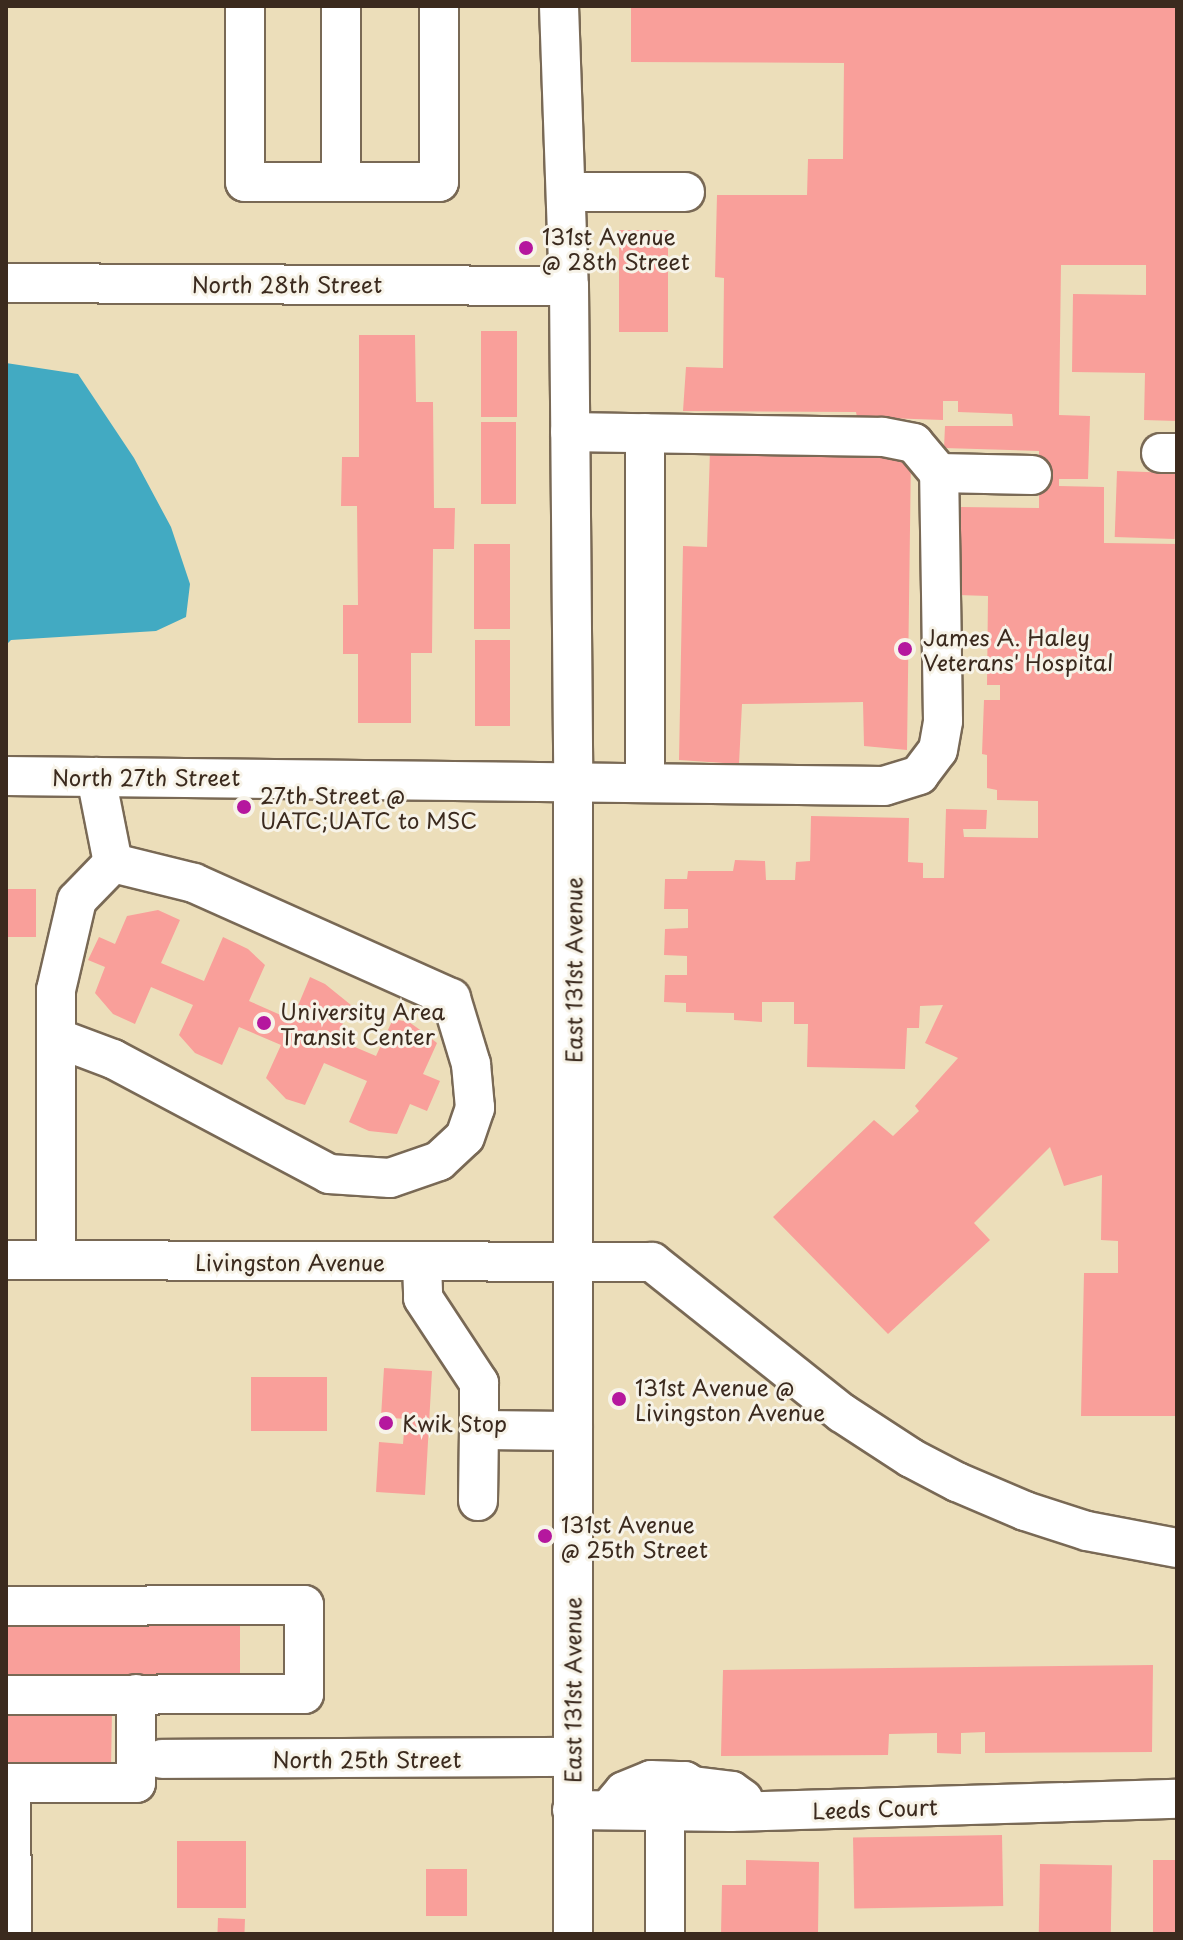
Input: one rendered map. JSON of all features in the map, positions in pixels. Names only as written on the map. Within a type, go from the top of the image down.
[{"type":"street","points":[[245,6],[245,182],[439,182],[439,6]]},
{"type":"street","points":[[341,6],[341,182]]},
{"type":"street","name":"East 131st Avenue","points":[[559,6],[569,286],[573,781],[572,1757],[591,1809],[573,1934]]},
{"type":"street","points":[[566,192],[685,192]]},
{"type":"street","name":"North 28th Street","points":[[6,283],[569,286]]},
{"type":"street","points":[[570,432],[882,437],[914,443],[939,473],[1032,475]]},
{"type":"street","points":[[645,433],[645,782]]},
{"type":"street","name":"North 27th Street","points":[[6,776],[884,786],[919,775],[938,750],[943,721],[939,473]]},
{"type":"street","points":[[96,777],[113,863]]},
{"type":"street","points":[[57,1038],[113,1059],[329,1174],[390,1178],[439,1161],[465,1137],[475,1108],[471,1064],[451,998],[194,883],[113,863]]},
{"type":"street","points":[[56,1260],[56,990],[77,900],[113,863]]},
{"type":"street","name":"Livingston Avenue","points":[[6,1260],[652,1262],[842,1413],[957,1482],[1087,1531],[1177,1548]]},
{"type":"street","points":[[422,1263],[423,1298],[479,1383],[478,1501]]},
{"type":"street","points":[[479,1430],[573,1431]]},
{"type":"street","points":[[6,1606],[304,1605],[304,1694],[6,1695]]},
{"type":"street","points":[[12,1934],[8,1783],[136,1783],[136,1694]]},
{"type":"street","name":"North 25th Street","points":[[162,1759],[572,1757]]},
{"type":"street","points":[[591,1809],[651,1780],[685,1781],[693,1786],[732,1791],[761,1811]]},
{"type":"street","name":"Leeds Court","points":[[591,1809],[665,1813],[1177,1799]]},
{"type":"street","points":[[665,1813],[665,1934]]},
{"type":"water","points":[[6,363],[78,374],[134,458],[171,527],[190,584],[186,617],[156,631],[11,640],[6,645]]},
{"type":"building","points":[[631,6],[1177,6],[1177,421],[1144,420],[1145,373],[1072,372],[1073,294],[1146,295],[1146,265],[1061,265],[1059,415],[1090,416],[1088,479],[1059,479],[1059,486],[1104,487],[1104,543],[1177,544],[1177,1416],[1081,1416],[1084,1273],[1118,1273],[1118,1241],[1101,1240],[1102,1175],[1064,1186],[1050,1147],[974,1223],[990,1240],[888,1334],[773,1217],[874,1120],[893,1136],[919,1111],[915,1106],[958,1058],[925,1043],[943,1005],[920,1006],[919,1028],[907,1028],[905,1069],[807,1067],[808,1024],[794,1024],[794,1002],[762,1002],[762,1022],[734,1020],[734,1013],[686,1012],[686,1003],[664,1002],[665,975],[687,975],[687,956],[664,955],[665,929],[688,928],[688,909],[664,909],[665,879],[687,879],[688,871],[733,871],[735,860],[765,861],[766,880],[795,880],[796,862],[810,861],[811,816],[909,818],[908,862],[923,863],[923,878],[944,878],[946,809],[987,810],[986,829],[963,829],[964,837],[1038,838],[1038,801],[997,800],[997,790],[987,788],[987,755],[982,754],[984,700],[1000,700],[1000,685],[987,685],[988,596],[958,595],[960,507],[1039,508],[1039,451],[944,448],[945,426],[1013,426],[1012,414],[958,412],[958,401],[943,401],[943,420],[857,417],[856,412],[683,411],[686,367],[723,368],[724,278],[715,277],[717,195],[807,195],[808,159],[843,159],[844,63],[631,62]]},
{"type":"building","points":[[619,230],[668,230],[668,332],[619,332]]},
{"type":"building","points":[[481,331],[517,331],[517,417],[481,417]]},
{"type":"building","points":[[359,335],[415,335],[416,402],[433,402],[434,508],[455,508],[454,549],[433,549],[432,653],[411,653],[411,723],[358,723],[358,654],[343,654],[343,605],[358,605],[357,506],[341,506],[342,457],[359,457]]},
{"type":"building","points":[[481,422],[516,422],[516,504],[481,504]]},
{"type":"building","points":[[710,450],[911,455],[907,750],[864,746],[863,702],[742,704],[739,764],[679,760],[683,546],[707,547]]},
{"type":"building","points":[[1117,471],[1177,473],[1175,539],[1115,537]]},
{"type":"building","points":[[474,544],[510,544],[510,629],[474,629]]},
{"type":"building","points":[[475,640],[510,640],[510,726],[475,726]]},
{"type":"building","points":[[6,889],[36,889],[36,937],[6,937]]},
{"type":"building","name":"University Area Transit Center","points":[[158,910],[180,920],[161,963],[204,981],[223,937],[248,949],[265,965],[249,1001],[292,1020],[310,977],[325,984],[351,1005],[336,1039],[376,1056],[393,1019],[409,1022],[423,1032],[437,1043],[423,1074],[440,1081],[427,1111],[410,1104],[397,1134],[369,1131],[349,1122],[367,1081],[324,1063],[305,1105],[286,1099],[266,1078],[281,1045],[239,1027],[222,1065],[195,1053],[179,1035],[193,1005],[151,987],[135,1024],[113,1014],[95,993],[105,967],[88,960],[99,937],[115,944],[127,916]]},
{"type":"building","points":[[384,1368],[432,1371],[425,1495],[376,1492],[379,1442],[403,1444],[405,1419],[381,1417]]},
{"type":"building","points":[[251,1377],[327,1377],[327,1431],[251,1431]]},
{"type":"building","points":[[6,1623],[240,1623],[240,1682],[6,1682]]},
{"type":"building","points":[[1153,1665],[1152,1752],[985,1753],[985,1732],[961,1733],[961,1754],[937,1753],[937,1733],[889,1734],[888,1755],[721,1756],[723,1670]]},
{"type":"building","points":[[6,1710],[112,1712],[111,1771],[6,1769]]},
{"type":"building","points":[[1002,1835],[1003,1906],[854,1909],[853,1838]]},
{"type":"building","points":[[177,1841],[246,1841],[246,1908],[177,1908]]},
{"type":"building","points":[[746,1860],[819,1862],[818,1934],[721,1934],[722,1885],[746,1885]]},
{"type":"building","points":[[1153,1860],[1177,1860],[1177,1934],[1153,1934]]},
{"type":"building","points":[[1040,1864],[1112,1865],[1111,1934],[1039,1934]]},
{"type":"building","points":[[426,1869],[467,1869],[467,1916],[426,1916]]},
{"type":"building","points":[[218,1918],[245,1919],[244,1934],[217,1934]]},
{"type":"place","name":"131st Avenue @ 28th Street","points":[[526,248]]},
{"type":"place","name":"James A. Haley Veterans' Hospital","points":[[905,649]]},
{"type":"place","name":"27th Street @ UATC;UATC to MSC","points":[[244,807]]},
{"type":"place","name":"University Area Transit Center","points":[[264,1023]]},
{"type":"place","name":"131st Avenue @ Livingston Avenue","points":[[619,1399]]},
{"type":"place","name":"Kwik Stop","points":[[386,1423]]},
{"type":"place","name":"131st Avenue @ 25th Street","points":[[545,1536]]}]
